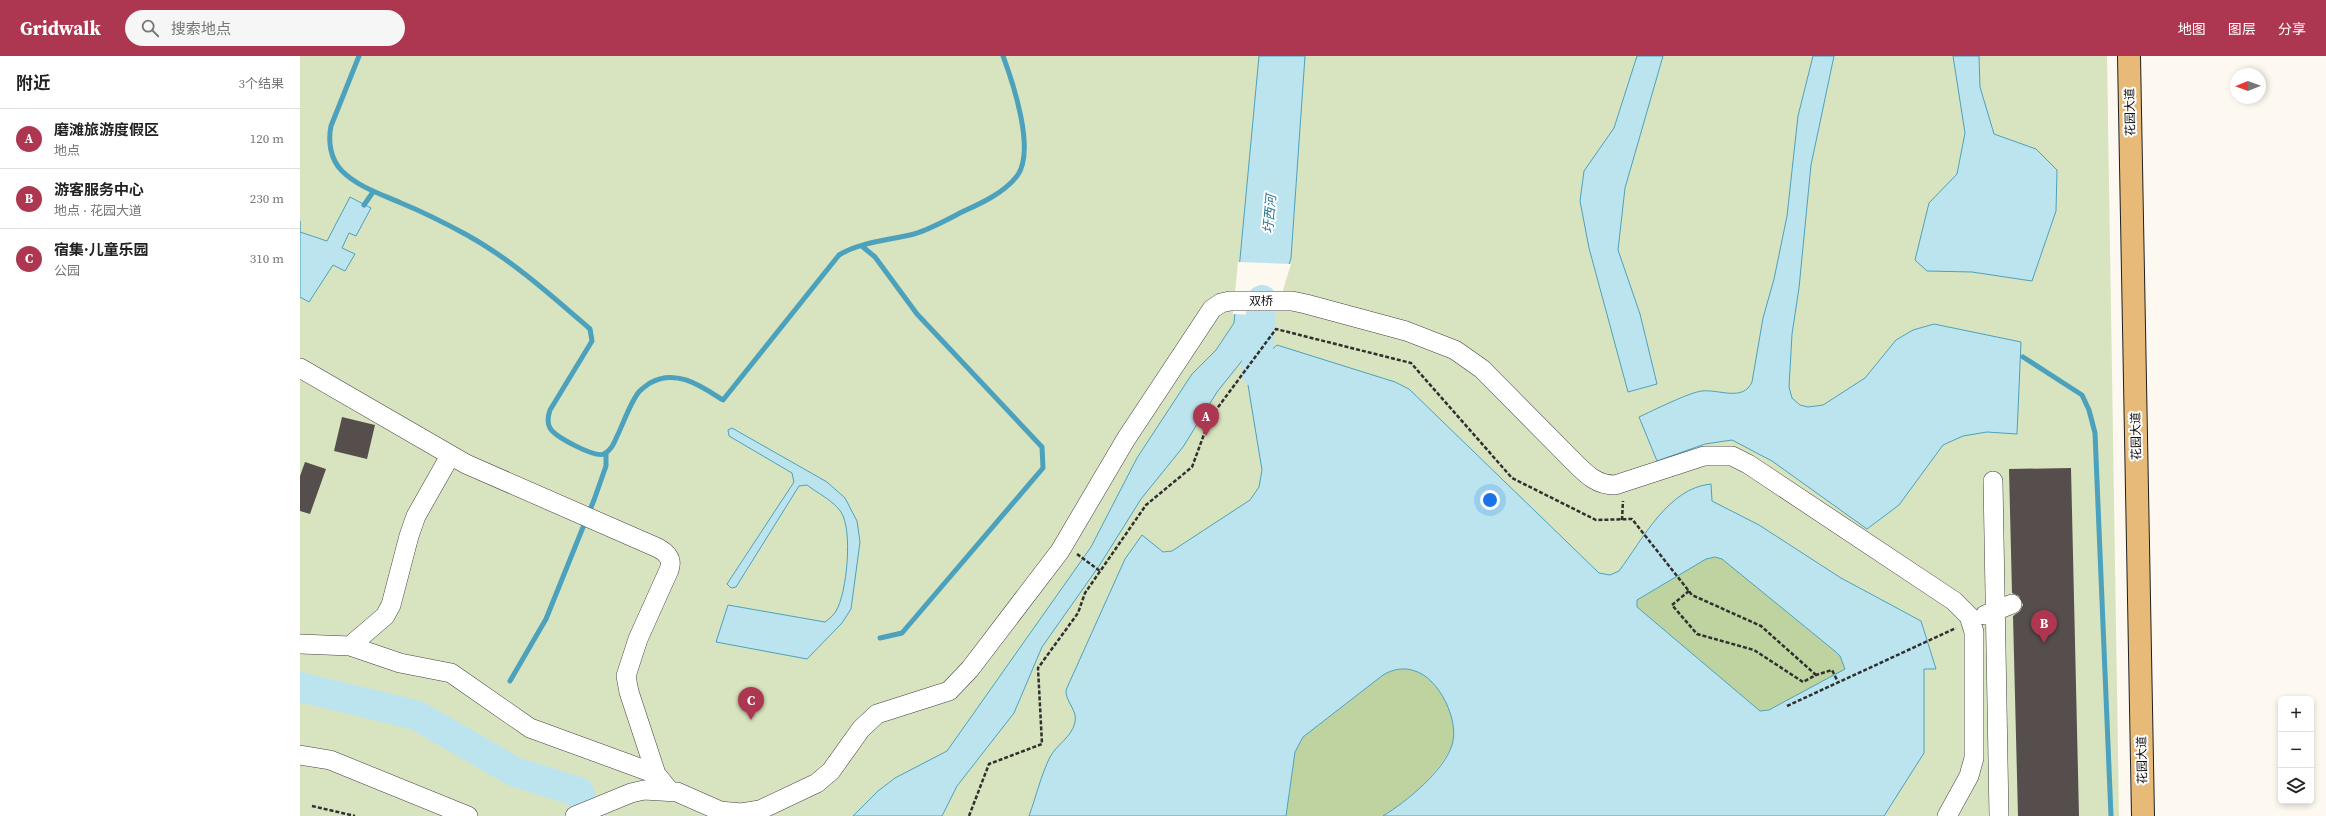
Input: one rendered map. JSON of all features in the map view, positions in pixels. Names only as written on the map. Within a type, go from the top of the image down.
[{"type":"main road","name":"花园大道","points":[[2119,56],[2130,816]]},
{"type":"main road","name":"花园大道","points":[[2129,56],[2143,816]]},
{"type":"street","name":"双桥","points":[[1064,544],[1126,439],[1212,309],[1221,303],[1230,301],[1292,301],[1406,331],[1455,350],[1482,369],[1590,478],[1601,484],[1615,485],[1704,456],[1732,456],[1748,464],[1954,601],[1964,609],[1971,621]]},
{"type":"street","points":[[300,368],[450,456],[658,548],[670,558],[669,570],[638,639],[626,676],[629,692],[656,774],[669,790]]},
{"type":"street","points":[[350,646],[385,616],[391,605],[409,536],[416,516],[450,456]]},
{"type":"street","points":[[1993,481],[2004,608],[1999,816]]},
{"type":"street","points":[[575,816],[631,793],[644,790],[669,790],[720,811],[741,813],[760,810],[817,783],[831,771],[861,729],[877,714],[944,694],[957,684],[1064,544]]},
{"type":"street","points":[[1946,816],[1969,776],[1974,758],[1975,641],[1971,621],[2004,608]]},
{"type":"street","points":[[300,644],[350,646],[400,663],[451,673],[530,728],[656,774]]},
{"type":"street","points":[[300,755],[330,760],[468,816]]},
{"type":"path","points":[[969,816],[989,764],[1042,744],[1038,668],[1078,613],[1085,593],[1146,505],[1192,467],[1210,418],[1276,329],[1411,363],[1512,478],[1596,520],[1632,519],[1692,595],[1761,626],[1816,675]]},
{"type":"path","points":[[1064,544],[1100,570]]},
{"type":"path","points":[[1689,591],[1672,606],[1697,634],[1754,650],[1803,682],[1816,675],[1832,670],[1838,682]]},
{"type":"path","points":[[1787,706],[1971,621]]},
{"type":"path","points":[[312,806],[355,816]]},
{"type":"path","points":[[328,816],[330,810]]},
{"type":"green space","points":[[300,56],[2107,56],[2119,816],[300,816]]},
{"type":"green space","points":[[1715,557],[1722,559],[1840,655],[1845,669],[1769,710],[1760,711],[1637,607],[1637,600],[1706,559]]},
{"type":"green space","points":[[1403,669],[1418,672],[1437,687],[1447,704],[1454,722],[1453,741],[1450,750],[1434,772],[1402,804],[1384,816],[1286,816],[1295,752],[1303,737],[1383,675],[1393,670]]},
{"type":"water","points":[[1259,56],[1305,56],[1291,258],[1269,327],[1217,392],[1183,447],[1141,499],[1099,566],[1042,647],[1014,713],[957,786],[942,816],[853,816],[878,791],[895,778],[947,751],[1091,547],[1137,458],[1192,374],[1216,350],[1234,323]]},
{"type":"water","points":[[1637,56],[1663,56],[1625,188],[1618,250],[1640,314],[1657,384],[1628,392],[1589,248],[1580,201],[1584,171],[1614,128]]},
{"type":"water","points":[[1813,56],[1834,56],[1811,165],[1799,288],[1792,334],[1789,387],[1792,398],[1800,405],[1808,407],[1823,405],[1865,378],[1896,340],[1913,330],[1934,324],[2021,342],[2017,434],[1987,432],[1963,436],[1943,445],[1899,505],[1867,529],[1772,461],[1732,440],[1705,444],[1657,461],[1639,417],[1696,392],[1743,392],[1752,382],[1763,318],[1774,279],[1787,216],[1798,116]]},
{"type":"water","points":[[1953,56],[1979,56],[1980,87],[1994,134],[2036,149],[2057,170],[2056,211],[2032,281],[1972,272],[1927,271],[1915,260],[1929,203],[1957,174],[1965,133]]},
{"type":"water","points":[[350,197],[371,208],[356,236],[349,233],[342,248],[355,254],[345,271],[333,265],[309,302],[300,297],[300,232],[327,241]]},
{"type":"water","points":[[1277,345],[1395,382],[1409,389],[1599,573],[1610,575],[1619,571],[1647,530],[1669,505],[1682,495],[1696,488],[1711,484],[1712,501],[1759,525],[1841,578],[1921,621],[1936,669],[1924,669],[1924,753],[1884,816],[1383,816],[1413,794],[1433,775],[1448,755],[1454,735],[1450,713],[1446,702],[1439,691],[1424,675],[1415,671],[1403,669],[1391,671],[1383,675],[1303,737],[1295,752],[1286,816],[1029,816],[1050,757],[1071,732],[1075,722],[1075,714],[1067,698],[1066,690],[1125,559],[1142,535],[1163,552],[1172,551],[1250,500],[1259,487],[1262,470],[1248,385],[1267,354]],"holes":[[[1715,557],[1722,559],[1836,652],[1840,656],[1845,669],[1769,710],[1760,711],[1637,607],[1637,600],[1706,559]]]},
{"type":"water","points":[[732,428],[827,482],[845,498],[857,521],[860,542],[851,609],[842,623],[807,659],[716,642],[728,605],[825,622],[836,611],[840,602],[846,577],[848,546],[845,521],[838,508],[807,485],[799,486],[736,587],[731,588],[727,584],[794,482],[792,473],[729,436],[728,430]]},
{"type":"pier","points":[[1238,262],[1291,264],[1275,316],[1233,314]]},
{"type":"building","points":[[342,417],[375,425],[367,459],[334,451]]},
{"type":"building","points":[[305,462],[326,469],[310,514],[300,511],[300,476]]},
{"type":"building","points":[[2071,468],[2079,816],[2018,816],[2013,616],[2020,611],[2023,605],[2019,596],[2012,593],[2009,469]]},
{"type":"waterway","points":[[359,56],[331,126],[331,150],[338,166],[348,177],[362,186],[434,218],[467,235],[500,255],[561,303],[590,329],[592,341],[550,410],[548,422],[553,432],[559,436],[584,450],[599,454],[604,454],[612,447],[635,397],[650,383],[669,377],[679,378],[706,389],[723,400],[839,255],[856,247],[914,234],[939,224],[986,201],[1012,182],[1017,176],[1022,165],[1024,134],[1017,99],[1003,56]]},
{"type":"waterway","points":[[364,205],[373,192]]},
{"type":"waterway","points":[[863,247],[875,257],[917,314],[1042,447],[1043,468],[902,633],[880,638]]},
{"type":"waterway","name":"圩西河","points":[[1256,372],[1262,300]]},
{"type":"waterway","points":[[2023,357],[2082,395],[2089,410],[2095,433],[2111,816]]},
{"type":"waterway","points":[[510,681],[546,619],[594,500],[606,466],[606,453]]},
{"type":"waterway","points":[[300,687],[416,715],[515,772],[579,792],[581,798]]},
{"type":"place","name":"磨滩旅游度假区","points":[[1206,436]]},
{"type":"place","name":"游客服务中心","points":[[2044,643]]},
{"type":"place","name":"宿集·儿童乐园","points":[[751,720]]}]
